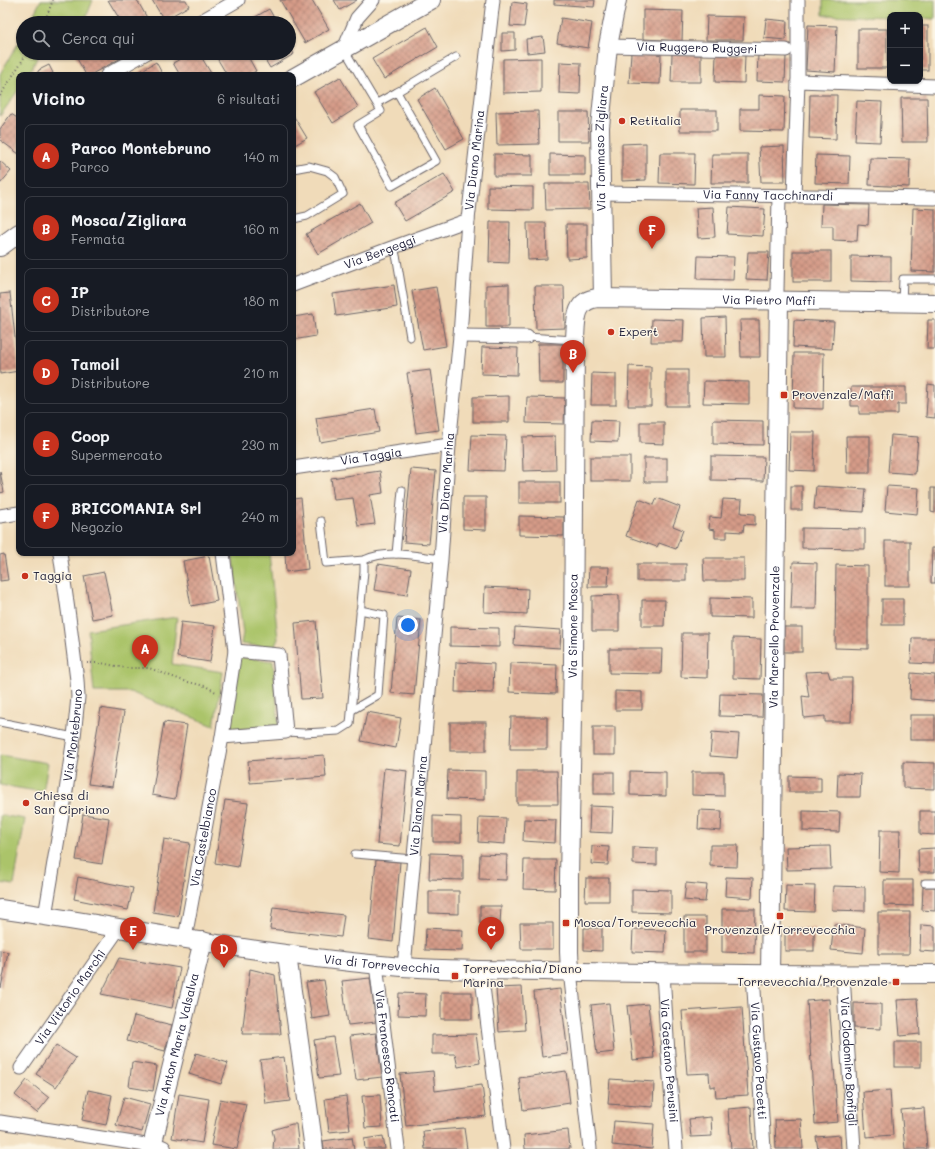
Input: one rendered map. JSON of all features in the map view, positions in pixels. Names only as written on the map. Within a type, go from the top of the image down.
[{"type":"street","points":[[210,16],[238,0]]},
{"type":"street","points":[[344,49],[357,18],[373,0]]},
{"type":"street","points":[[296,76],[431,0]]},
{"type":"street","name":"Via Diano Marina","points":[[404,967],[449,445],[460,336],[468,220],[493,0]]},
{"type":"street","name":"Via Tommaso Zigliara","points":[[603,298],[600,127],[608,46],[617,0]]},
{"type":"street","points":[[794,196],[798,81],[798,0]]},
{"type":"street","name":"Via Ruggero Ruggeri","points":[[608,46],[786,50]]},
{"type":"street","points":[[122,72],[137,60]]},
{"type":"street","points":[[798,81],[935,86]]},
{"type":"street","name":"Via Fanny Tacchinardi","points":[[601,193],[935,198]]},
{"type":"street","points":[[778,196],[778,295]]},
{"type":"street","name":"Via Bergeggi","points":[[296,284],[468,220]]},
{"type":"street","points":[[0,248],[16,235]]},
{"type":"street","name":"Via Pietro Maffi","points":[[603,298],[778,295],[902,303],[935,303]]},
{"type":"street","name":"Via Marcello Provenzale","points":[[762,974],[773,828],[773,697],[778,295]]},
{"type":"street","name":"Via Simone Mosca","points":[[570,972],[569,879],[573,661],[575,340],[577,316],[582,303],[589,299],[603,298]]},
{"type":"street","points":[[460,336],[527,336]]},
{"type":"street","name":"Via Taggia","points":[[296,468],[449,445]]},
{"type":"street","points":[[0,516],[16,513]]},
{"type":"street","name":"Via Montebruno","points":[[45,916],[74,737],[78,697],[60,556]]},
{"type":"street","name":"Via Castelbianco","points":[[185,938],[222,737],[235,651],[223,556]]},
{"type":"street","points":[[222,737],[286,732],[279,655],[235,651]]},
{"type":"street","name":"Via di Torrevecchia","points":[[0,909],[287,955],[404,967],[570,972],[843,975],[935,974]]},
{"type":"street","name":"Via Vittorio Marchi","points":[[21,1068],[119,928]]},
{"type":"street","name":"Via Anton Maria Valsalva","points":[[155,1148],[203,941]]},
{"type":"street","points":[[287,955],[314,1149]]},
{"type":"street","name":"Via Francesco Roncati","points":[[376,964],[398,1149]]},
{"type":"street","points":[[482,970],[503,1149]]},
{"type":"street","points":[[570,972],[590,1149]]},
{"type":"street","name":"Via Gaetano Perusini","points":[[664,973],[668,1054],[676,1149]]},
{"type":"street","name":"Via Gustavo Pacetti","points":[[762,974],[764,1149]]},
{"type":"street","name":"Via Clodomiro Bonfigli","points":[[843,975],[854,1149]]},
{"type":"street","points":[[0,1122],[155,1148]]},
{"type":"lane","points":[[344,49],[381,111],[358,125],[392,186],[436,161],[397,92]]},
{"type":"lane","points":[[377,103],[456,57]]},
{"type":"lane","points":[[296,168],[309,166],[327,170],[335,177],[344,194],[307,216],[296,218]]},
{"type":"lane","points":[[394,247],[410,337]]},
{"type":"lane","points":[[902,303],[903,279],[935,279]]},
{"type":"lane","points":[[527,336],[575,340]]},
{"type":"lane","points":[[396,554],[402,490]]},
{"type":"lane","points":[[320,521],[326,563],[364,560],[373,556],[396,554],[440,559]]},
{"type":"lane","points":[[286,732],[304,733],[339,731],[350,724],[364,560]]},
{"type":"lane","points":[[352,710],[378,695],[384,615],[360,610]]},
{"type":"lane","points":[[0,722],[74,737]]},
{"type":"lane","points":[[355,854],[413,859]]},
{"type":"lane","points":[[925,883],[935,883]]},
{"type":"path","points":[[47,16],[53,0]]},
{"type":"path","points":[[0,96],[23,60]]},
{"type":"path","points":[[75,664],[102,663],[126,668],[149,668],[205,686],[228,697]]},
{"type":"green space","points":[[41,0],[93,0],[87,16],[33,16]]},
{"type":"green space","points":[[823,0],[935,0],[935,19],[923,18],[923,12],[887,12],[887,17],[823,15]]},
{"type":"green space","points":[[16,47],[16,60],[36,60],[30,72],[16,72],[16,93],[0,116],[0,74]]},
{"type":"green space","points":[[232,556],[269,556],[278,639],[274,648],[241,644],[243,633]]},
{"type":"green space","points":[[177,617],[172,664],[223,672],[214,726],[130,692],[94,692],[88,630]]},
{"type":"green space","points":[[240,657],[273,661],[279,727],[230,730]]},
{"type":"green space","points":[[0,755],[48,763],[43,792],[0,785]]},
{"type":"green space","points":[[0,815],[25,819],[14,885],[0,883]]},
{"type":"building","points":[[108,0],[137,0],[146,16],[118,16]]},
{"type":"building","points":[[152,0],[186,0],[189,6],[171,16],[162,16]]},
{"type":"building","points":[[280,0],[312,0],[329,29],[305,43],[296,28],[296,16],[289,16]]},
{"type":"building","points":[[334,0],[357,0],[340,10]]},
{"type":"building","points":[[554,0],[595,0],[594,7],[554,4]]},
{"type":"building","points":[[512,2],[527,4],[524,27],[510,26]]},
{"type":"building","points":[[269,9],[273,16],[257,16]]},
{"type":"building","points":[[643,10],[683,11],[682,41],[643,39]]},
{"type":"building","points":[[707,16],[744,17],[743,40],[706,40]]},
{"type":"building","points":[[561,18],[592,23],[588,48],[557,43]]},
{"type":"building","points":[[766,19],[787,21],[786,40],[764,38]]},
{"type":"building","points":[[808,25],[837,26],[835,72],[806,70]]},
{"type":"building","points":[[923,26],[928,26],[928,70],[923,70]]},
{"type":"building","points":[[427,27],[438,47],[384,79],[372,59]]},
{"type":"building","points":[[858,29],[887,29],[887,68],[858,68]]},
{"type":"building","points":[[502,33],[515,33],[515,50],[502,51]]},
{"type":"building","points":[[543,37],[545,51],[527,53],[526,39]]},
{"type":"building","points":[[631,53],[661,54],[660,84],[629,83]]},
{"type":"building","points":[[672,54],[701,55],[701,82],[671,82]]},
{"type":"building","points":[[716,54],[745,55],[744,83],[715,82]]},
{"type":"building","points":[[758,54],[786,56],[785,82],[757,81]]},
{"type":"building","points":[[541,58],[541,92],[503,93],[503,59]]},
{"type":"building","points":[[78,60],[118,60],[96,72],[84,72]]},
{"type":"building","points":[[178,60],[203,60],[210,72],[178,72],[173,63]]},
{"type":"building","points":[[218,60],[250,60],[256,71],[254,72],[225,72]]},
{"type":"building","points":[[265,60],[284,60],[270,68]]},
{"type":"building","points":[[156,62],[161,72],[139,72]]},
{"type":"building","points":[[560,62],[581,63],[580,94],[559,93]]},
{"type":"building","points":[[49,65],[52,72],[38,72]]},
{"type":"building","points":[[340,77],[358,107],[333,123],[314,92]]},
{"type":"building","points":[[435,88],[464,139],[446,149],[417,99]]},
{"type":"building","points":[[759,95],[785,96],[784,132],[740,131],[740,109],[759,109]]},
{"type":"building","points":[[810,95],[837,95],[836,139],[809,138]]},
{"type":"building","points":[[901,98],[927,98],[928,142],[902,142]]},
{"type":"building","points":[[857,101],[882,102],[880,142],[855,141]]},
{"type":"building","points":[[680,110],[717,110],[717,131],[680,131]]},
{"type":"building","points":[[538,111],[539,144],[497,145],[496,112]]},
{"type":"building","points":[[558,112],[588,112],[589,141],[558,141]]},
{"type":"building","points":[[11,114],[16,117],[16,152],[0,140],[0,129]]},
{"type":"building","points":[[296,120],[307,138],[296,144]]},
{"type":"building","points":[[646,143],[646,180],[622,181],[622,144]]},
{"type":"building","points":[[784,146],[785,182],[761,182],[759,147]]},
{"type":"building","points":[[660,153],[695,153],[694,184],[659,183]]},
{"type":"building","points":[[494,154],[532,155],[532,176],[494,176]]},
{"type":"building","points":[[550,154],[585,155],[585,175],[550,175]]},
{"type":"building","points":[[712,154],[748,154],[748,183],[711,183]]},
{"type":"building","points":[[816,155],[850,156],[849,184],[815,183]]},
{"type":"building","points":[[870,158],[910,159],[909,187],[869,185]]},
{"type":"building","points":[[0,161],[11,171],[0,184]]},
{"type":"building","points":[[444,174],[455,192],[405,221],[394,203]]},
{"type":"building","points":[[545,184],[589,184],[590,209],[546,210]]},
{"type":"building","points":[[488,186],[533,187],[533,210],[488,209]]},
{"type":"building","points":[[360,203],[371,223],[318,254],[306,234]]},
{"type":"building","points":[[822,204],[869,205],[868,225],[858,224],[857,241],[833,240],[833,226],[821,226]]},
{"type":"building","points":[[713,207],[715,237],[698,238],[696,208]]},
{"type":"building","points":[[729,207],[765,209],[763,236],[727,234]]},
{"type":"building","points":[[913,208],[935,209],[935,272],[911,271]]},
{"type":"building","points":[[490,222],[510,222],[509,263],[489,262]]},
{"type":"building","points":[[527,223],[546,223],[547,259],[528,260]]},
{"type":"building","points":[[566,224],[587,224],[587,258],[567,259]]},
{"type":"building","points":[[793,251],[831,251],[831,282],[793,282]]},
{"type":"building","points":[[748,252],[769,252],[767,280],[746,279]]},
{"type":"building","points":[[698,256],[734,257],[733,280],[697,279]]},
{"type":"building","points":[[851,256],[891,257],[891,282],[851,281]]},
{"type":"building","points":[[509,284],[509,327],[486,327],[486,285]]},
{"type":"building","points":[[394,285],[397,307],[336,316],[333,294]]},
{"type":"building","points":[[535,286],[564,286],[565,328],[536,329]]},
{"type":"building","points":[[436,287],[446,346],[423,350],[412,291]]},
{"type":"building","points":[[10,293],[16,345],[16,371],[0,374],[0,294]]},
{"type":"building","points":[[313,314],[316,336],[296,339],[296,317]]},
{"type":"building","points":[[725,317],[726,357],[704,357],[703,318]]},
{"type":"building","points":[[652,319],[684,320],[683,342],[651,342]]},
{"type":"building","points":[[740,320],[759,320],[760,357],[741,357]]},
{"type":"building","points":[[794,320],[834,322],[832,349],[793,347]]},
{"type":"building","points":[[928,320],[935,320],[935,349],[927,349]]},
{"type":"building","points":[[538,344],[563,344],[563,383],[539,383]]},
{"type":"building","points":[[482,347],[518,348],[517,375],[481,374]]},
{"type":"building","points":[[794,353],[824,353],[823,409],[793,408]]},
{"type":"building","points":[[629,366],[651,367],[651,406],[628,406]]},
{"type":"building","points":[[430,370],[439,430],[416,433],[407,373]]},
{"type":"building","points":[[666,370],[688,370],[688,406],[666,406]]},
{"type":"building","points":[[592,373],[616,374],[616,405],[591,405]]},
{"type":"building","points":[[704,381],[749,382],[749,404],[703,403]]},
{"type":"building","points":[[928,384],[935,385],[935,418],[926,417]]},
{"type":"building","points":[[851,387],[906,387],[906,404],[898,404],[898,414],[859,414],[859,406],[851,406]]},
{"type":"building","points":[[509,396],[509,422],[473,422],[473,397]]},
{"type":"building","points":[[527,397],[565,398],[564,424],[526,423]]},
{"type":"building","points":[[375,409],[379,432],[320,442],[316,418]]},
{"type":"building","points":[[592,420],[619,421],[618,442],[591,441]]},
{"type":"building","points":[[713,420],[763,421],[763,445],[713,444]]},
{"type":"building","points":[[640,422],[664,422],[664,444],[640,443]]},
{"type":"building","points":[[790,432],[815,432],[814,471],[789,470]]},
{"type":"building","points":[[472,435],[506,436],[504,471],[470,470]]},
{"type":"building","points":[[891,435],[918,437],[915,474],[888,472]]},
{"type":"building","points":[[555,436],[556,470],[523,471],[522,437]]},
{"type":"building","points":[[846,436],[870,436],[870,473],[847,473]]},
{"type":"building","points":[[711,456],[764,457],[763,481],[711,480]]},
{"type":"building","points":[[590,457],[630,457],[630,481],[590,481]]},
{"type":"building","points":[[644,458],[667,458],[667,482],[644,482]]},
{"type":"building","points":[[411,469],[436,471],[429,544],[404,542]]},
{"type":"building","points":[[0,471],[4,492],[0,493]]},
{"type":"building","points":[[380,471],[383,493],[370,495],[375,524],[358,526],[353,498],[334,500],[331,478]]},
{"type":"building","points":[[519,482],[560,482],[560,503],[519,503]]},
{"type":"building","points":[[791,486],[802,486],[802,510],[791,510]]},
{"type":"building","points":[[816,486],[866,489],[864,512],[814,509]]},
{"type":"building","points":[[887,486],[919,488],[917,514],[885,511]]},
{"type":"building","points":[[931,488],[935,488],[935,513],[931,512]]},
{"type":"building","points":[[463,497],[486,497],[486,530],[463,529]]},
{"type":"building","points":[[301,498],[308,569],[286,572],[285,556],[296,556],[296,499]]},
{"type":"building","points":[[657,498],[680,507],[673,526],[683,530],[676,549],[659,543],[657,547],[626,536],[639,499],[654,505]]},
{"type":"building","points":[[723,499],[742,500],[741,513],[755,514],[755,525],[744,524],[743,532],[727,531],[727,538],[715,538],[715,530],[709,529],[710,517],[721,518]]},
{"type":"building","points":[[519,516],[564,517],[564,536],[519,535]]},
{"type":"building","points":[[802,528],[865,529],[865,549],[802,548]]},
{"type":"building","points":[[885,541],[910,541],[910,586],[885,586]]},
{"type":"building","points":[[932,548],[935,548],[935,583],[931,583]]},
{"type":"building","points":[[4,554],[8,580],[0,581],[0,555]]},
{"type":"building","points":[[209,556],[217,601],[191,606],[183,561]]},
{"type":"building","points":[[703,558],[744,558],[744,581],[704,581]]},
{"type":"building","points":[[793,562],[817,563],[816,609],[791,609]]},
{"type":"building","points":[[378,564],[411,569],[407,595],[374,590]]},
{"type":"building","points":[[637,564],[686,564],[686,581],[637,581]]},
{"type":"building","points":[[836,565],[868,566],[868,649],[835,648]]},
{"type":"building","points":[[589,567],[609,567],[608,587],[588,587]]},
{"type":"building","points":[[104,572],[113,615],[92,619],[84,576]]},
{"type":"building","points":[[485,587],[528,589],[527,614],[484,612]]},
{"type":"building","points":[[619,595],[619,631],[592,631],[592,596]]},
{"type":"building","points":[[710,598],[752,599],[752,618],[710,617]]},
{"type":"building","points":[[882,599],[903,599],[903,625],[882,625]]},
{"type":"building","points":[[642,600],[665,600],[664,626],[642,626]]},
{"type":"building","points":[[397,618],[421,620],[414,695],[391,693]]},
{"type":"building","points":[[316,621],[323,698],[301,699],[295,623]]},
{"type":"building","points":[[181,622],[215,626],[210,662],[177,657]]},
{"type":"building","points":[[450,627],[499,628],[499,647],[450,646]]},
{"type":"building","points":[[515,627],[561,630],[560,648],[514,645]]},
{"type":"building","points":[[784,627],[802,627],[802,652],[784,652]]},
{"type":"building","points":[[682,633],[708,633],[707,678],[681,677]]},
{"type":"building","points":[[733,638],[761,639],[760,679],[733,678]]},
{"type":"building","points":[[912,638],[935,638],[935,664],[911,663]]},
{"type":"building","points":[[609,649],[662,649],[661,674],[609,673]]},
{"type":"building","points":[[456,662],[494,664],[493,693],[455,692]]},
{"type":"building","points":[[510,663],[557,665],[556,694],[509,692]]},
{"type":"building","points":[[828,671],[830,678],[852,678],[851,722],[825,722],[825,716],[804,718],[802,696],[809,697],[805,672]]},
{"type":"building","points":[[911,673],[935,675],[935,701],[910,699]]},
{"type":"building","points":[[615,691],[642,692],[642,710],[615,710]]},
{"type":"building","points":[[720,694],[763,695],[762,717],[719,716]]},
{"type":"building","points":[[101,708],[124,712],[112,787],[88,784]]},
{"type":"building","points":[[367,712],[401,718],[396,748],[361,741]]},
{"type":"building","points":[[910,715],[935,715],[935,740],[910,740]]},
{"type":"building","points":[[511,717],[547,717],[547,749],[510,749]]},
{"type":"building","points":[[164,722],[187,725],[175,799],[152,795]]},
{"type":"building","points":[[450,722],[486,722],[486,751],[450,751]]},
{"type":"building","points":[[593,727],[615,727],[615,755],[593,755]]},
{"type":"building","points":[[712,732],[739,734],[737,758],[710,756]]},
{"type":"building","points":[[324,755],[326,777],[250,783],[248,761]]},
{"type":"building","points":[[903,762],[935,763],[935,789],[903,788]]},
{"type":"building","points":[[384,768],[407,771],[400,846],[377,844]]},
{"type":"building","points":[[448,770],[485,771],[485,800],[447,799]]},
{"type":"building","points":[[517,771],[557,771],[558,804],[517,804]]},
{"type":"building","points":[[630,771],[666,772],[666,796],[630,795]]},
{"type":"building","points":[[594,772],[614,772],[614,794],[594,794]]},
{"type":"building","points":[[692,772],[724,772],[724,796],[692,795]]},
{"type":"building","points":[[838,773],[861,774],[860,797],[837,797]]},
{"type":"building","points":[[789,776],[821,777],[821,792],[789,792]]},
{"type":"building","points":[[225,800],[248,803],[238,867],[215,863]]},
{"type":"building","points":[[590,806],[613,807],[612,833],[589,832]]},
{"type":"building","points":[[699,810],[722,811],[721,831],[698,829]]},
{"type":"building","points":[[803,811],[840,812],[839,832],[803,831]]},
{"type":"building","points":[[920,811],[935,811],[935,835],[920,834]]},
{"type":"building","points":[[83,814],[109,818],[102,864],[76,860]]},
{"type":"building","points":[[433,816],[461,817],[461,842],[433,842]]},
{"type":"building","points":[[479,817],[506,818],[505,844],[478,842]]},
{"type":"building","points":[[524,819],[556,820],[555,843],[523,841]]},
{"type":"building","points":[[880,830],[900,830],[899,873],[879,872]]},
{"type":"building","points":[[164,839],[190,843],[178,916],[153,912]]},
{"type":"building","points":[[710,845],[738,845],[737,867],[710,866]]},
{"type":"building","points":[[592,846],[609,847],[608,865],[591,864]]},
{"type":"building","points":[[830,846],[831,869],[787,870],[786,847]]},
{"type":"building","points":[[633,847],[657,848],[657,865],[633,864]]},
{"type":"building","points":[[935,848],[935,872],[919,872],[918,849]]},
{"type":"building","points":[[430,853],[463,854],[463,880],[429,879]]},
{"type":"building","points":[[480,854],[507,855],[506,880],[479,879]]},
{"type":"building","points":[[376,860],[400,862],[393,942],[369,939]]},
{"type":"building","points":[[524,860],[556,860],[555,890],[523,889]]},
{"type":"building","points":[[78,877],[133,888],[128,910],[74,899]]},
{"type":"building","points":[[726,877],[753,878],[752,898],[725,896]]},
{"type":"building","points":[[586,878],[609,878],[609,901],[585,901]]},
{"type":"building","points":[[884,880],[913,880],[913,906],[884,905]]},
{"type":"building","points":[[686,883],[707,885],[705,902],[684,900]]},
{"type":"building","points":[[786,885],[815,886],[814,912],[785,911]]},
{"type":"building","points":[[833,886],[865,887],[865,911],[832,910]]},
{"type":"building","points":[[923,887],[935,887],[935,911],[922,910]]},
{"type":"building","points":[[632,889],[671,890],[671,913],[632,912]]},
{"type":"building","points":[[429,891],[459,891],[459,914],[429,913]]},
{"type":"building","points":[[480,906],[501,906],[500,925],[480,924]]},
{"type":"building","points":[[273,907],[344,915],[341,937],[270,929]]},
{"type":"building","points":[[722,909],[755,909],[754,953],[722,952]]},
{"type":"building","points":[[878,912],[910,912],[909,954],[878,954]]},
{"type":"building","points":[[684,917],[706,917],[706,952],[684,952]]},
{"type":"building","points":[[520,923],[553,923],[553,949],[521,949]]},
{"type":"building","points":[[834,924],[865,928],[863,953],[831,950]]},
{"type":"building","points":[[921,925],[935,926],[935,952],[920,951]]},
{"type":"building","points":[[426,928],[463,930],[462,951],[425,950]]},
{"type":"building","points":[[584,928],[602,928],[602,951],[584,950]]},
{"type":"building","points":[[785,928],[814,928],[814,951],[785,951]]},
{"type":"building","points":[[633,929],[666,930],[665,953],[632,952]]},
{"type":"building","points":[[0,950],[8,952],[1,988],[0,988]]},
{"type":"building","points":[[119,958],[180,968],[172,1008],[101,994]]},
{"type":"building","points":[[250,969],[275,975],[281,1034],[242,1034]]},
{"type":"building","points":[[370,978],[376,1022],[348,1025],[342,981]]},
{"type":"building","points":[[324,980],[330,1016],[312,1019],[306,982]]},
{"type":"building","points":[[522,987],[525,1030],[499,1032],[496,988]]},
{"type":"building","points":[[560,989],[568,1054],[542,1057],[534,992]]},
{"type":"building","points":[[441,992],[472,992],[472,1019],[441,1019]]},
{"type":"building","points":[[399,993],[426,994],[425,1016],[398,1015]]},
{"type":"building","points":[[829,999],[838,1122],[815,1124],[807,1001]]},
{"type":"building","points":[[917,999],[920,1034],[900,1036],[897,1000]]},
{"type":"building","points":[[609,1003],[614,1052],[597,1054],[591,1005]]},
{"type":"building","points":[[854,1003],[881,1004],[881,1029],[854,1028]]},
{"type":"building","points":[[648,1004],[654,1058],[633,1060],[627,1006]]},
{"type":"building","points":[[742,1007],[748,1095],[716,1097],[715,1086],[710,1087],[709,1073],[687,1074],[682,1011]]},
{"type":"building","points":[[134,1016],[172,1025],[165,1051],[127,1041]]},
{"type":"building","points":[[376,1033],[382,1077],[356,1080],[350,1036]]},
{"type":"building","points":[[476,1034],[480,1063],[458,1067],[455,1054],[432,1054],[432,1035]]},
{"type":"building","points":[[333,1037],[339,1076],[319,1078],[314,1040]]},
{"type":"building","points":[[895,1042],[921,1042],[921,1067],[895,1067]]},
{"type":"building","points":[[56,1045],[76,1058],[56,1087],[36,1074]]},
{"type":"building","points":[[196,1053],[228,1063],[221,1084],[189,1074]]},
{"type":"building","points":[[284,1057],[290,1101],[266,1104],[260,1060]]},
{"type":"building","points":[[132,1062],[157,1066],[153,1091],[129,1087]]},
{"type":"building","points":[[433,1071],[435,1091],[482,1085],[486,1116],[406,1126],[400,1074]]},
{"type":"building","points":[[566,1071],[570,1103],[523,1110],[519,1078]]},
{"type":"building","points":[[610,1079],[654,1082],[653,1107],[608,1104]]},
{"type":"building","points":[[27,1080],[49,1098],[37,1113],[15,1095]]},
{"type":"building","points":[[88,1090],[112,1095],[106,1125],[82,1120]]},
{"type":"building","points":[[890,1090],[893,1135],[866,1137],[863,1092]]},
{"type":"building","points":[[179,1094],[209,1099],[202,1143],[172,1138]]},
{"type":"building","points":[[380,1095],[382,1127],[365,1128],[362,1096]]},
{"type":"building","points":[[346,1096],[350,1130],[329,1132],[325,1099]]},
{"type":"building","points":[[124,1097],[150,1104],[142,1132],[116,1125]]},
{"type":"building","points":[[220,1099],[246,1104],[237,1149],[211,1145]]},
{"type":"building","points":[[751,1107],[753,1149],[731,1149],[728,1109]]},
{"type":"building","points":[[924,1108],[927,1149],[905,1149],[901,1110]]},
{"type":"building","points":[[711,1117],[712,1136],[691,1137],[689,1119]]},
{"type":"building","points":[[801,1119],[803,1149],[776,1149],[775,1120]]},
{"type":"building","points":[[614,1121],[654,1124],[652,1149],[612,1145]]},
{"type":"building","points":[[296,1124],[299,1149],[273,1149],[274,1138],[272,1130]]},
{"type":"building","points":[[464,1128],[467,1149],[425,1149],[423,1131]]},
{"type":"building","points":[[568,1130],[570,1149],[525,1149],[524,1135]]},
{"type":"building","points":[[840,1135],[841,1149],[818,1149],[816,1137]]},
{"type":"building","points":[[383,1136],[385,1149],[365,1149],[364,1139]]},
{"type":"building","points":[[352,1137],[354,1149],[324,1149],[323,1141]]},
{"type":"place","name":"Retitalia","points":[[622,121]]},
{"type":"place","name":"BRICOMANIA Srl","points":[[652,249]]},
{"type":"place","name":"Expert","points":[[611,332]]},
{"type":"place","name":"Mosca/Zigliara","points":[[573,373]]},
{"type":"place","name":"Provenzale/Maffi","points":[[784,395]]},
{"type":"place","name":"Taggia","points":[[25,576]]},
{"type":"place","name":"Parco Montebruno","points":[[145,668]]},
{"type":"place","name":"Chiesa di San Cipriano","points":[[26,803]]},
{"type":"place","name":"Provenzale/Torrevecchia","points":[[780,916]]},
{"type":"place","name":"Mosca/Torrevecchia","points":[[566,923]]},
{"type":"place","name":"Coop","points":[[133,950]]},
{"type":"place","name":"IP","points":[[491,950]]},
{"type":"place","name":"Tamoil","points":[[224,968]]},
{"type":"place","name":"Torrevecchia/Diano Marina","points":[[455,976]]},
{"type":"place","name":"Torrevecchia/Provenzale","points":[[896,982]]}]
